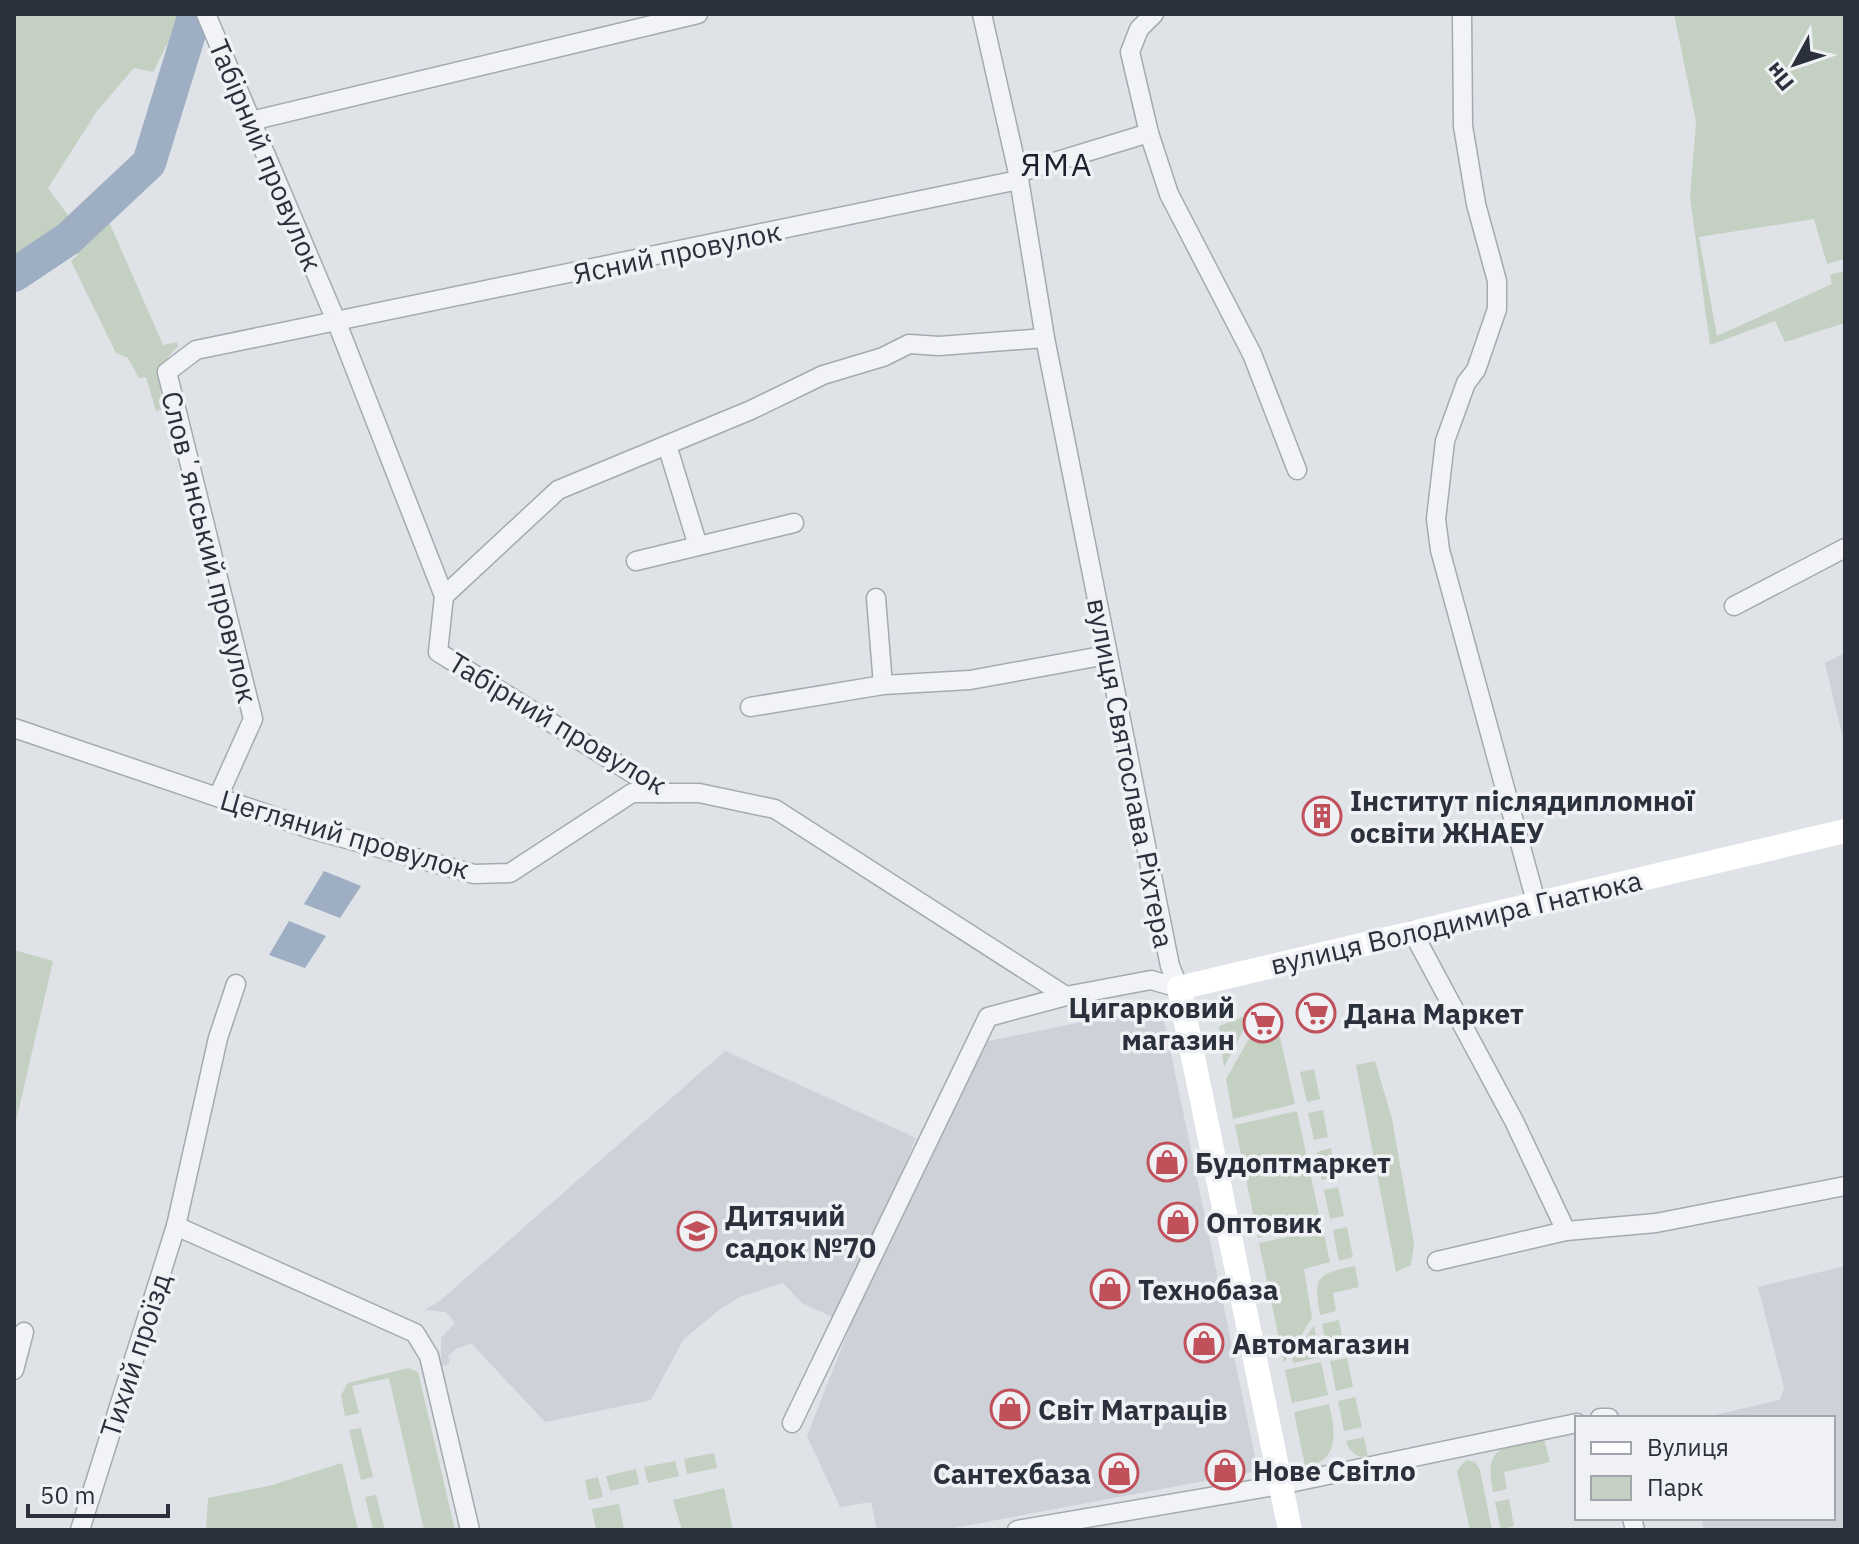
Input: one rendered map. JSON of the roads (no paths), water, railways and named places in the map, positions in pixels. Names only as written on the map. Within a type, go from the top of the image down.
[{"type":"main road","name":"вулиця Володимира Гнатюка","points":[[1179,988],[1845,831]]},
{"type":"main road","name":"вулиця Святослава Ріхтера","points":[[1179,988],[1290,1530]]},
{"type":"street","name":"Табірний провулок","points":[[206,14],[337,323],[444,596],[438,652],[664,793],[699,793],[775,809],[1066,996]]},
{"type":"street","points":[[251,121],[698,14]]},
{"type":"street","name":"вулиця Святослава Ріхтера","points":[[982,14],[1018,176],[1045,338],[1107,655],[1170,966],[1179,988]]},
{"type":"street","points":[[1154,14],[1139,29],[1130,52],[1149,133],[1169,194],[1252,354],[1297,470]]},
{"type":"street","points":[[1462,14],[1463,126],[1476,204],[1497,281],[1497,309],[1476,370],[1466,383],[1445,441],[1436,519],[1440,550],[1536,902]]},
{"type":"street","name":"Ясний провулок","points":[[337,323],[1018,176],[1149,133]]},
{"type":"street","name":"Словʼянський провулок","points":[[218,797],[253,719],[167,372],[196,350],[337,323]]},
{"type":"street","points":[[444,596],[558,490],[751,410],[823,375],[883,357],[909,344],[939,346],[1045,338]]},
{"type":"street","points":[[667,445],[698,546]]},
{"type":"street","points":[[636,561],[794,523]]},
{"type":"street","points":[[1734,606],[1845,548]]},
{"type":"street","points":[[876,598],[883,685]]},
{"type":"street","points":[[750,707],[883,685],[970,680],[1107,655]]},
{"type":"street","name":"Цегляний провулок","points":[[14,728],[314,830],[474,874],[510,873],[632,793],[664,793]]},
{"type":"street","points":[[1412,931],[1514,1121],[1566,1231]]},
{"type":"street","name":"вулиця Володимира Гнатюка","points":[[792,1423],[988,1017],[1066,996],[1151,980],[1179,988]]},
{"type":"street","name":"Тихий проїзд","points":[[80,1530],[176,1226],[218,1038],[236,984]]},
{"type":"street","points":[[1437,1261],[1566,1231],[1656,1223],[1845,1186]]},
{"type":"street","points":[[176,1226],[415,1333],[429,1356],[470,1530]]},
{"type":"street","points":[[14,1370],[24,1332]]},
{"type":"street","points":[[1017,1530],[1280,1485],[1575,1423]]},
{"type":"water","points":[[324,871],[361,886],[340,918],[304,904]]},
{"type":"water","points":[[289,921],[326,936],[305,968],[269,955]]},
{"type":"waterway","points":[[14,275],[68,239],[149,163],[195,14]]},
{"type":"place","name":"Інститут післядипломної освіти ЖНАЕУ","points":[[1322,816]]},
{"type":"place","name":"Дана Маркет","points":[[1316,1013]]},
{"type":"place","name":"Цигарковий магазин","points":[[1263,1023]]},
{"type":"place","name":"Будоптмаркет","points":[[1167,1162]]},
{"type":"place","name":"Оптовик","points":[[1178,1222]]},
{"type":"place","name":"Дитячий садок №70","points":[[697,1231]]},
{"type":"place","name":"Технобаза","points":[[1110,1289]]},
{"type":"place","name":"Автомагазин","points":[[1204,1343]]},
{"type":"place","name":"Світ Матраців","points":[[1010,1409]]},
{"type":"place","name":"Нове Світло","points":[[1225,1470]]},
{"type":"place","name":"Сантехбаза","points":[[1119,1473]]},
{"type":"district","name":"ЯМА","points":[[1057,164]]}]
